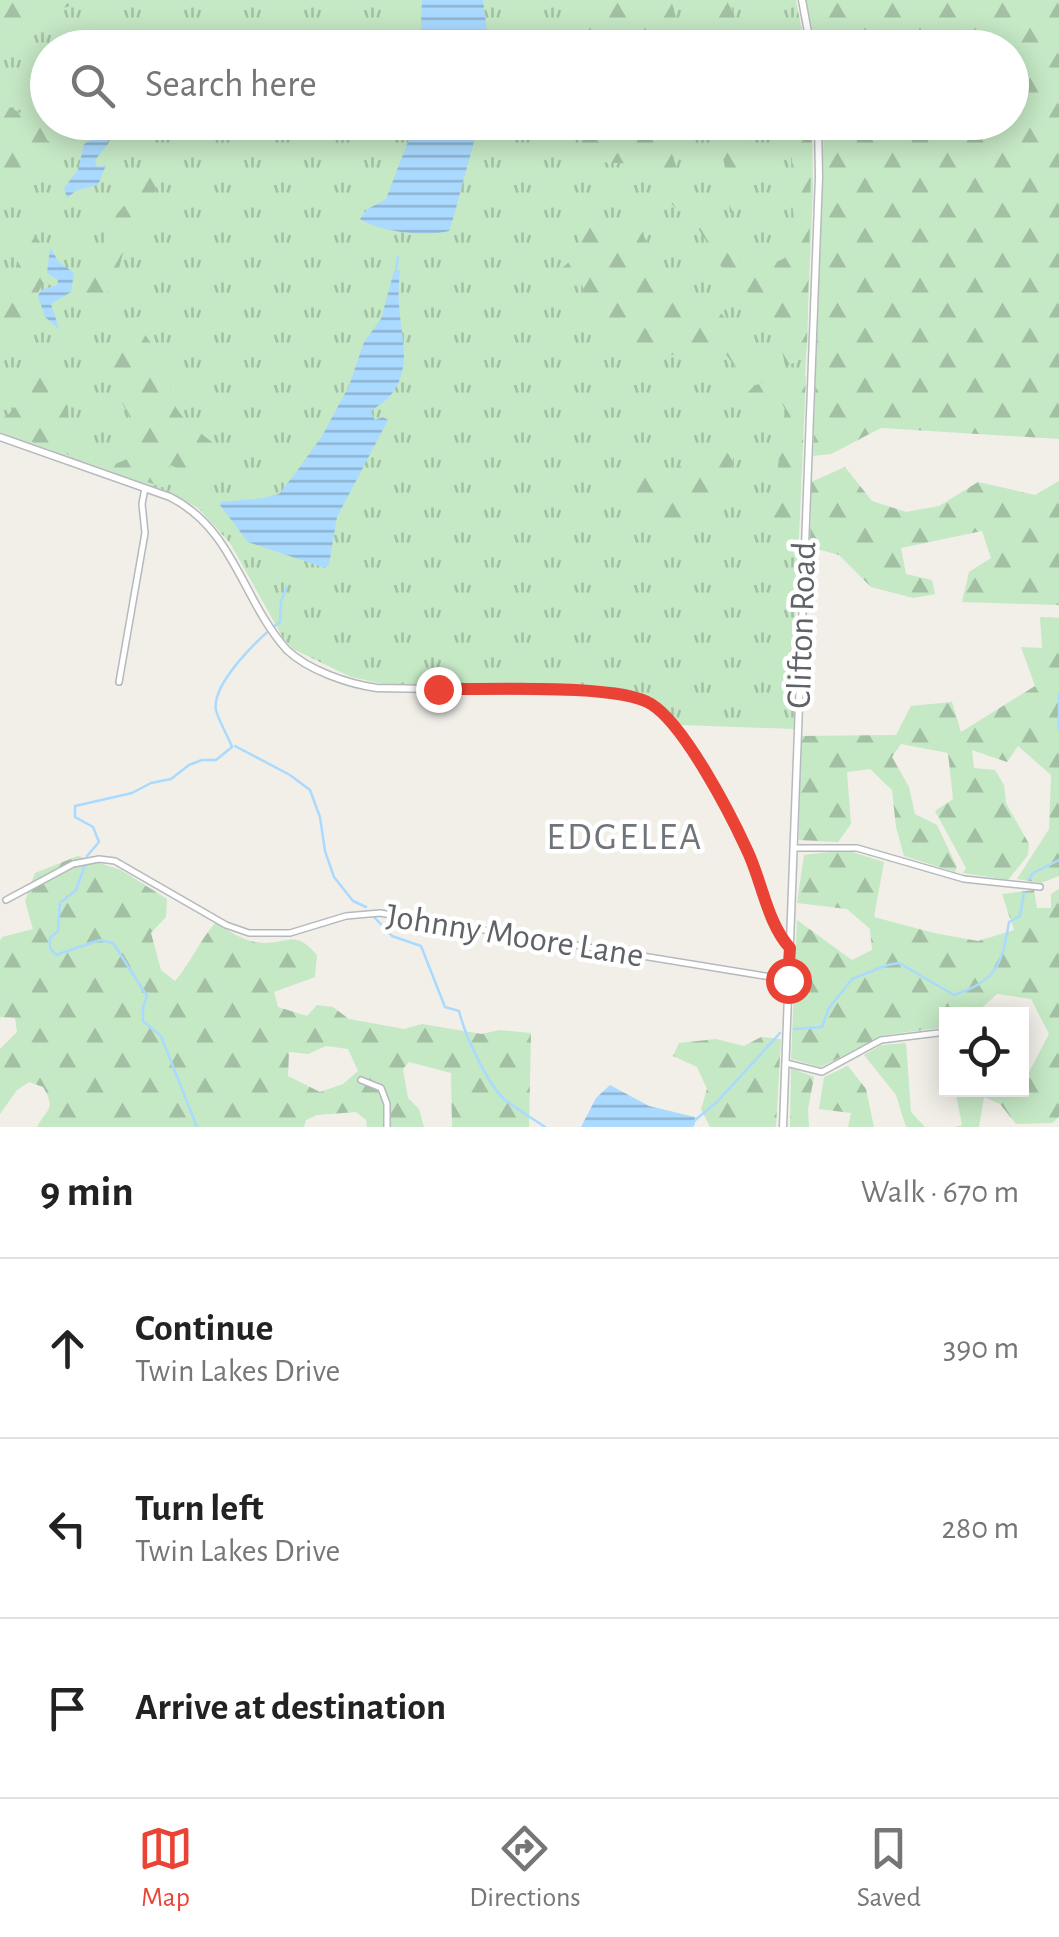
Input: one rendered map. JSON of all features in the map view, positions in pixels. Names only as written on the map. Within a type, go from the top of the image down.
[{"type":"main road","points":[[802,0],[808,30]]},
{"type":"main road","name":"Clifton Road","points":[[783,1127],[818,140]]},
{"type":"main road","points":[[0,436],[181,502],[209,524],[274,633],[297,659],[365,686],[616,692],[650,702],[686,741],[747,850],[780,935],[790,948]]},
{"type":"street","points":[[120,682],[145,533],[145,488]]},
{"type":"street","points":[[794,848],[857,848],[964,879],[1040,887]]},
{"type":"street","name":"Johnny Moore Lane","points":[[6,900],[82,861],[115,861],[226,925],[249,933],[290,934],[346,916],[380,913],[788,980]]},
{"type":"street","points":[[786,1063],[822,1072],[882,1040],[939,1033]]},
{"type":"street","points":[[361,1080],[382,1088],[387,1127]]},
{"type":"green space","points":[[0,0],[796,0],[802,30],[30,30],[30,140],[812,140],[794,729],[681,725],[653,700],[615,688],[388,685],[351,677],[293,649],[283,638],[230,543],[198,508],[169,492],[0,432]]},
{"type":"green space","points":[[16,0],[87,0],[29,20],[0,57],[0,6]]},
{"type":"green space","points":[[589,0],[671,0],[679,30],[617,26],[613,30],[586,30]]},
{"type":"green space","points":[[714,0],[728,0],[737,30],[713,30]]},
{"type":"green space","points":[[806,0],[1059,0],[1059,439],[881,428],[831,454],[813,456],[823,140],[1029,140],[1029,30],[812,30]]},
{"type":"green space","points":[[0,97],[25,116],[30,115],[30,140],[50,140],[40,147],[13,183],[2,177]]},
{"type":"green space","points":[[580,140],[657,141],[671,151],[688,201],[696,211],[730,228],[740,260],[745,265],[761,267],[785,258],[794,218],[791,197],[796,173],[792,140],[812,140],[807,350],[796,362],[786,366],[768,313],[724,270],[695,224],[674,207],[653,175],[634,165],[593,160],[579,148]]},
{"type":"green space","points":[[716,140],[747,140],[743,206],[730,213],[727,178]]},
{"type":"green space","points":[[159,159],[164,164],[152,202],[128,234],[114,287],[88,312],[81,309],[108,231],[144,174]]},
{"type":"green space","points":[[586,215],[626,222],[640,229],[660,266],[683,296],[701,296],[721,313],[762,367],[750,374],[737,370],[723,350],[640,358],[595,330],[582,285],[562,287],[557,272],[574,256]]},
{"type":"green space","points":[[35,236],[50,254],[46,278],[18,329],[10,335],[0,381],[0,308],[11,293],[26,242]]},
{"type":"green space","points":[[148,313],[143,330],[168,363],[176,408],[218,447],[200,476],[195,479],[171,465],[164,477],[168,489],[0,431],[0,415],[5,417],[18,403],[47,354],[52,356],[53,375],[68,407],[73,437],[97,460],[115,464],[130,458],[133,428],[112,383],[114,356],[110,351],[113,344],[131,333],[131,320]]},
{"type":"green space","points":[[785,374],[806,376],[799,538],[777,537],[762,531],[760,523],[777,474],[785,410],[774,396],[764,395],[746,402],[742,398],[754,386]]},
{"type":"green space","points":[[716,441],[729,442],[736,448],[716,524],[661,526],[630,496],[630,472],[677,467]]},
{"type":"green space","points":[[845,467],[872,501],[906,512],[939,506],[978,482],[1035,495],[1059,481],[1059,605],[962,602],[969,572],[991,558],[982,531],[901,548],[906,574],[932,580],[935,594],[913,598],[871,587],[839,555],[810,547],[811,482]]},
{"type":"green space","points":[[1040,617],[1059,618],[1059,876],[1041,883],[1017,879],[1049,829],[1051,775],[1018,746],[1007,762],[972,750],[974,768],[995,770],[1004,785],[1006,803],[1029,844],[1028,855],[1008,880],[963,873],[966,868],[935,811],[953,799],[948,753],[901,744],[892,757],[909,787],[915,814],[937,825],[957,867],[955,872],[904,856],[892,790],[870,769],[847,772],[851,824],[838,842],[799,840],[800,736],[896,735],[911,706],[952,702],[961,732],[1035,686],[1021,647],[1042,648]]},
{"type":"green space","points":[[846,850],[884,862],[874,917],[978,941],[1014,930],[1002,894],[1034,890],[1037,908],[1051,908],[1051,894],[1059,889],[1059,1117],[1052,1123],[1016,1124],[1000,1104],[984,1097],[1029,1097],[1029,1072],[1049,1034],[1031,999],[997,994],[983,1007],[939,1007],[939,1028],[885,1035],[821,1067],[791,1059],[797,920],[852,960],[872,950],[870,929],[847,909],[797,903],[804,855]]},
{"type":"green space","points":[[78,856],[121,870],[167,899],[166,917],[151,933],[161,970],[175,981],[216,922],[253,942],[299,941],[317,955],[315,977],[274,992],[278,1007],[307,1016],[317,1005],[333,1007],[349,1019],[404,1029],[422,1024],[482,1034],[499,1030],[531,1033],[529,1127],[452,1127],[451,1073],[409,1062],[403,1069],[408,1098],[419,1109],[424,1127],[367,1127],[366,1120],[356,1112],[317,1115],[306,1120],[304,1127],[37,1127],[49,1109],[49,1100],[43,1087],[29,1082],[17,1090],[0,1114],[0,1049],[17,1032],[15,1018],[0,1017],[0,941],[2,937],[33,929],[25,901],[35,873]],"holes":[[[326,1046],[348,1049],[358,1071],[343,1084],[320,1092],[288,1076],[289,1052],[308,1054]]]},
{"type":"green space","points":[[761,1037],[781,1039],[776,1127],[710,1127],[701,1109],[707,1089],[697,1067],[673,1056],[679,1043],[716,1039],[744,1046]]},
{"type":"green space","points":[[906,1043],[911,1112],[925,1127],[906,1127],[896,1095],[864,1055],[881,1045]]},
{"type":"green space","points":[[848,1066],[866,1089],[874,1127],[848,1127],[851,1113],[819,1109],[824,1077]]},
{"type":"green space","points":[[791,1068],[814,1077],[809,1127],[790,1127]]},
{"type":"green space","points":[[956,1097],[984,1097],[979,1127],[955,1127],[962,1125]]},
{"type":"water","points":[[422,0],[483,0],[487,30],[421,30]]},
{"type":"water","points":[[107,140],[95,160],[97,167],[106,165],[98,185],[77,190],[67,198],[64,188],[78,170],[84,144]]},
{"type":"water","points":[[409,140],[474,140],[449,231],[403,232],[360,219],[366,210],[386,199]]},
{"type":"water","points":[[50,248],[59,262],[74,273],[71,292],[51,304],[59,329],[45,317],[38,296],[41,290],[57,285],[58,280],[47,273]]},
{"type":"water","points":[[400,270],[404,352],[401,375],[389,397],[371,412],[375,420],[388,420],[337,517],[329,564],[325,568],[248,542],[221,502],[279,494],[297,471],[322,436],[349,386],[364,342],[381,319],[394,271]]},
{"type":"water","points":[[610,1085],[649,1106],[695,1117],[695,1124],[581,1127],[596,1098]]},
{"type":"waterway","points":[[396,270],[398,257]]},
{"type":"waterway","points":[[87,856],[99,842],[93,827],[75,817],[75,806],[171,779],[189,765],[216,760],[232,747],[216,710],[221,687],[239,661],[280,622],[281,601],[287,587]]},
{"type":"waterway","points":[[1059,694],[1059,729]]},
{"type":"waterway","points":[[235,746],[310,790],[334,877],[353,901],[366,907]]},
{"type":"waterway","points":[[1029,879],[1059,860]]},
{"type":"waterway","points":[[85,865],[76,890],[60,903],[58,931],[50,938],[50,948],[56,955],[100,940],[113,943],[147,996],[143,1021],[161,1036],[197,1127]]},
{"type":"waterway","points":[[794,1029],[822,1027],[829,1008],[852,979],[887,965],[899,963],[954,995],[969,990],[995,969],[1009,922],[1020,916],[1024,893]]},
{"type":"waterway","points":[[374,917],[392,936],[421,946],[445,1007],[459,1011],[490,1081],[504,1099],[545,1127]]},
{"type":"waterway","points":[[694,1121],[717,1102],[780,1033]]},
{"type":"district","name":"EDGELEA","points":[[625,838]]},
{"type":"route","points":[[438,689],[625,693],[659,709],[686,741],[747,850],[780,935],[790,948],[788,980]]}]
